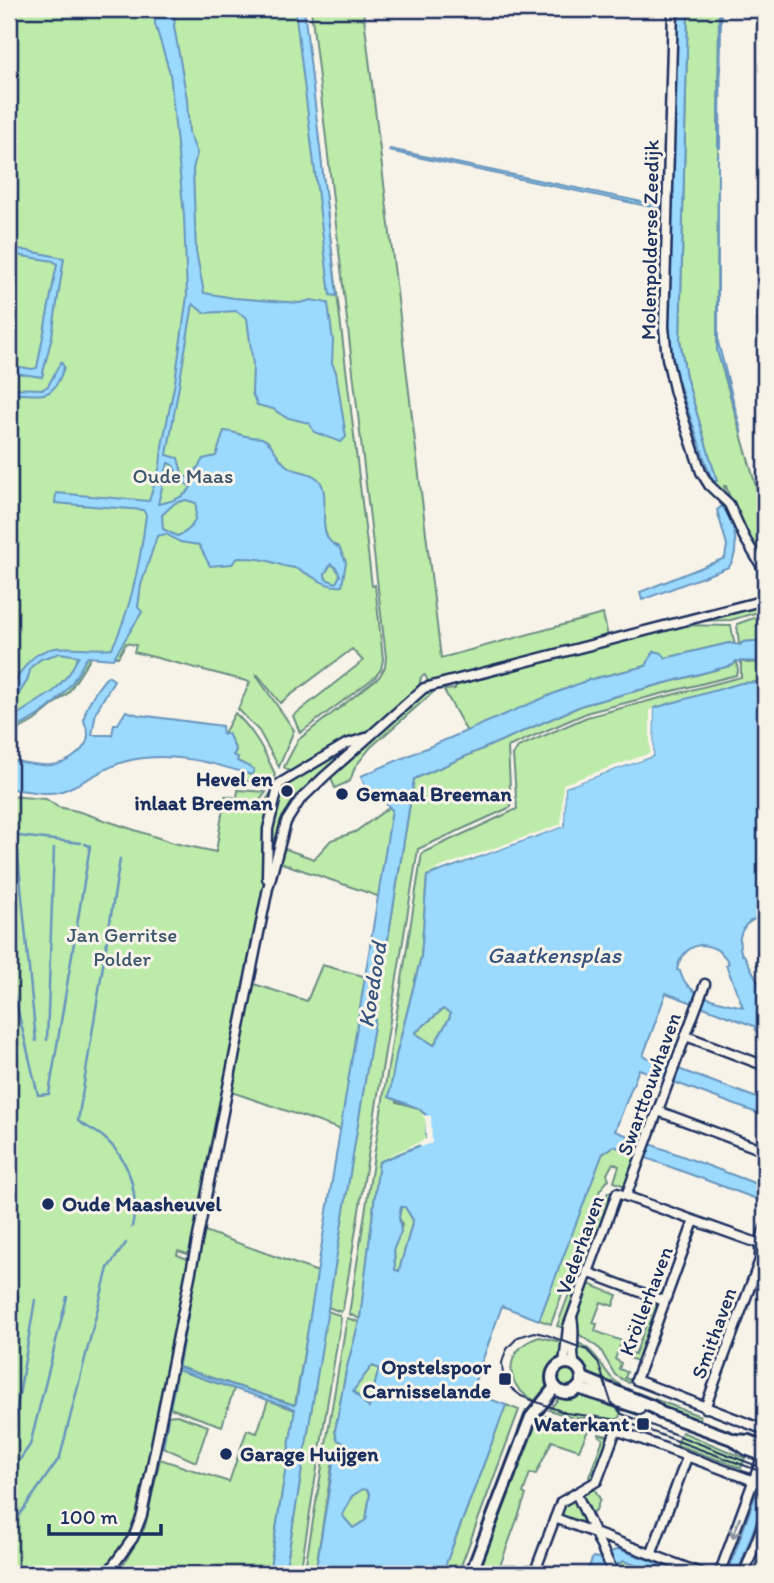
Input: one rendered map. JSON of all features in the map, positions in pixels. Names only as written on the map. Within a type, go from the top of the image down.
[{"type":"street","name":"Molenpolderse Zeedijk","points":[[673,9],[664,315],[667,358],[675,393],[701,472],[709,485],[729,504],[744,537],[765,572]]},
{"type":"street","points":[[107,1574],[134,1538],[142,1515],[268,888],[279,840],[293,810],[316,784],[424,688],[765,600]]},
{"type":"street","points":[[268,888],[268,829],[279,784],[346,744],[367,737]]},
{"type":"street","name":"Swarttouwhaven","points":[[626,1196],[704,988]]},
{"type":"street","points":[[686,1036],[760,1064]]},
{"type":"street","points":[[658,1111],[765,1151]]},
{"type":"street","name":"Vederhaven","points":[[570,1365],[573,1358],[572,1318],[587,1272],[617,1193],[626,1196]]},
{"type":"street","points":[[626,1196],[760,1244]]},
{"type":"street","name":"Kröllerhaven","points":[[694,1221],[636,1380],[765,1430]]},
{"type":"street","name":"Smithaven","points":[[705,1408],[762,1265],[760,1244],[765,1228]]},
{"type":"street","points":[[587,1272],[664,1301]]},
{"type":"street","points":[[570,1365],[580,1371],[580,1383],[570,1393],[558,1390],[553,1373],[570,1365]]},
{"type":"street","points":[[580,1383],[653,1407],[661,1413],[732,1439],[746,1449],[765,1452],[720,1574]]},
{"type":"street","points":[[471,1574],[528,1427],[558,1390]]},
{"type":"street","points":[[534,1574],[561,1502],[597,1481],[616,1430],[765,1485]]},
{"type":"street","points":[[653,1550],[687,1457]]},
{"type":"street","points":[[576,1493],[614,1574]]},
{"type":"street","points":[[555,1518],[703,1574]]},
{"type":"street","points":[[744,1574],[765,1518]]},
{"type":"green space","name":"Oude Maas","points":[[9,9],[303,9],[383,659],[381,669],[375,677],[300,733],[293,716],[363,661],[352,649],[280,703],[256,675],[294,730],[279,767],[259,731],[238,709],[250,682],[134,652],[136,645],[126,643],[118,657],[91,657],[68,693],[34,721],[9,735],[9,219],[12,205],[9,184]]},
{"type":"green space","points":[[311,9],[363,9],[441,658],[603,614],[608,636],[433,682],[428,681],[425,675],[421,677],[419,688],[368,732],[296,771],[289,771],[284,767],[298,740],[379,677],[385,667],[386,657]]},
{"type":"green space","points":[[688,9],[719,9],[717,350],[765,518],[765,569],[743,529],[726,486],[726,498],[710,484],[717,481],[686,377],[680,340]]},
{"type":"green space","points":[[765,603],[765,610],[731,620],[695,621]]},
{"type":"green space","points":[[765,614],[765,640],[743,642],[739,645],[737,624]]},
{"type":"green space","points":[[678,625],[731,626],[735,646],[729,643],[666,658],[663,656],[650,661],[646,666],[588,680],[467,732],[444,690],[455,689],[457,682]]},
{"type":"green space","points":[[737,661],[736,675],[589,712],[508,747],[511,807],[418,849],[343,1309],[341,1312],[328,1307],[414,779],[583,705],[733,665]]},
{"type":"green space","points":[[741,661],[765,662],[765,682],[741,683],[564,826],[427,876],[421,957],[396,1056],[397,1102],[418,1108],[426,1115],[426,1143],[379,1162],[360,1319],[349,1314],[422,853],[517,809],[513,755],[518,747],[587,717],[741,677]]},
{"type":"green space","points":[[438,688],[371,747],[355,767],[350,781],[335,788],[331,773],[420,696]]},
{"type":"green space","points":[[235,713],[253,734],[271,765],[275,774],[269,785],[241,780],[242,772],[251,775],[232,755],[236,750],[228,734],[223,735]]},
{"type":"green space","points":[[355,745],[283,820],[269,869],[270,838],[281,791],[286,784],[306,770],[347,746]]},
{"type":"green space","name":"Jan Gerritse Polder","points":[[238,790],[266,792],[254,808],[259,804],[259,811],[270,794],[273,802],[264,888],[191,1255],[178,1251],[177,1255],[190,1260],[147,1480],[135,1524],[130,1538],[106,1574],[9,1574],[9,796],[46,799],[58,807],[174,843],[216,852],[225,796],[237,798]]},
{"type":"green space","points":[[390,807],[392,810],[380,897],[276,861],[280,847],[314,859],[331,840],[355,832]]},
{"type":"green space","points":[[322,965],[367,977],[342,1130],[229,1091],[251,983],[307,1001]]},
{"type":"green space","points":[[443,1009],[450,1012],[450,1017],[434,1045],[415,1033]]},
{"type":"green space","points":[[614,1146],[637,1155],[625,1186],[614,1182],[619,1166],[613,1163],[607,1174],[609,1179],[600,1190],[551,1324],[539,1320],[600,1156]]},
{"type":"green space","points":[[608,1192],[614,1193],[585,1269],[580,1263]]},
{"type":"green space","points":[[401,1207],[405,1207],[413,1220],[399,1271],[395,1270],[394,1248],[402,1225],[399,1217]]},
{"type":"green space","points":[[202,1230],[318,1272],[295,1405],[179,1367],[178,1370],[234,1389],[222,1426],[167,1407]]},
{"type":"green space","points":[[575,1278],[580,1280],[565,1328],[557,1326]]},
{"type":"green space","points":[[586,1283],[617,1295],[613,1306],[601,1302],[593,1323],[597,1324],[595,1331],[622,1341],[615,1359],[621,1363],[619,1369],[627,1372],[625,1378],[630,1380],[629,1383],[615,1375],[600,1349],[577,1333],[578,1308]]},
{"type":"green space","points":[[649,1303],[657,1305],[637,1361],[629,1358],[631,1353],[635,1354],[652,1309],[648,1307]]},
{"type":"green space","points":[[327,1311],[339,1315],[341,1319],[300,1574],[285,1574]]},
{"type":"green space","points":[[347,1318],[359,1322],[346,1371],[335,1431],[337,1439],[348,1446],[349,1454],[333,1459],[316,1568],[328,1574],[304,1574]]},
{"type":"green space","points":[[540,1337],[565,1343],[561,1360],[552,1369],[549,1386],[539,1402],[518,1388],[511,1369],[519,1350]]},
{"type":"green space","points":[[576,1342],[592,1353],[612,1378],[628,1389],[627,1394],[598,1382],[584,1372],[577,1355]]},
{"type":"green space","points":[[371,1366],[378,1368],[378,1372],[369,1408],[353,1391]]},
{"type":"green space","points":[[563,1369],[571,1369],[576,1378],[574,1385],[563,1387],[558,1382],[558,1374]]},
{"type":"green space","points":[[581,1392],[623,1405],[617,1424],[610,1425],[592,1418],[573,1418],[549,1410],[559,1398]]},
{"type":"green space","points":[[635,1392],[700,1416],[699,1420],[682,1417],[634,1397]]},
{"type":"green space","points":[[268,1400],[295,1410],[269,1574],[118,1574],[145,1527],[160,1459],[229,1482],[247,1430],[257,1433]]},
{"type":"green space","points":[[506,1405],[519,1410],[458,1574],[442,1574]]},
{"type":"green space","points":[[526,1410],[530,1412],[465,1574]]},
{"type":"green space","points":[[177,1415],[208,1426],[196,1462],[160,1446],[166,1416]]},
{"type":"green space","points":[[546,1416],[570,1424],[590,1426],[579,1450],[552,1441],[536,1474],[530,1473],[523,1493],[526,1495],[497,1574],[475,1574],[531,1429]]},
{"type":"green space","points":[[682,1432],[745,1458],[741,1468],[677,1445]]},
{"type":"green space","points":[[599,1434],[611,1437],[595,1479],[589,1477],[603,1439]]},
{"type":"green space","points":[[594,1488],[600,1499],[596,1510],[584,1518],[586,1526],[560,1516],[565,1502]]},
{"type":"green space","points":[[366,1489],[370,1494],[366,1520],[353,1528],[342,1516],[352,1496]]},
{"type":"green space","points":[[753,1491],[765,1491],[765,1510],[741,1574],[725,1574],[724,1570]]},
{"type":"green space","points":[[624,1561],[660,1574],[617,1574],[614,1566]]},
{"type":"water","points":[[154,9],[171,9],[175,19],[187,99],[189,133],[197,153],[193,169],[196,251],[204,293],[234,298],[328,303],[333,341],[332,363],[336,372],[346,437],[341,442],[314,432],[309,423],[285,417],[273,409],[257,405],[252,393],[253,365],[247,318],[236,311],[204,313],[193,304],[167,455],[178,458],[183,477],[192,477],[203,459],[216,456],[224,431],[228,431],[262,438],[270,443],[287,466],[315,476],[324,491],[327,536],[339,547],[346,562],[342,586],[330,585],[295,568],[260,559],[238,558],[232,564],[210,566],[199,545],[180,542],[166,534],[157,536],[141,585],[138,607],[142,612],[113,659],[87,657],[72,683],[56,702],[9,732],[9,720],[54,691],[69,674],[79,656],[60,653],[41,659],[31,667],[27,681],[9,709],[15,683],[32,658],[53,648],[112,648],[125,617],[138,565],[146,515],[143,510],[55,503],[56,493],[149,501],[160,466],[187,296],[184,216],[170,73],[155,24]],"holes":[[[168,463],[173,465],[180,480],[191,487],[181,496],[158,504]],[[186,500],[196,503],[193,523],[187,531],[177,536],[163,529],[162,515],[175,503]],[[331,564],[340,575],[336,583],[326,579],[325,574]]]},
{"type":"water","points":[[295,9],[304,9],[337,296],[330,295]]},
{"type":"water","points":[[678,9],[688,9],[680,340],[686,377],[717,481],[712,481],[676,375],[668,316]]},
{"type":"water","points":[[719,9],[721,9],[718,148]]},
{"type":"water","points":[[390,149],[661,206],[661,209],[389,151]]},
{"type":"water","points":[[718,153],[718,342],[742,434],[717,350]]},
{"type":"water","points":[[9,247],[64,258],[52,336],[42,377],[9,372],[9,365],[37,368],[57,264],[53,261],[9,254]]},
{"type":"water","points":[[61,362],[64,367],[55,387],[49,392],[37,395],[9,394],[9,388],[43,389],[48,386]]},
{"type":"water","points":[[722,506],[727,512],[735,536],[735,553],[729,567],[642,600],[640,592],[725,558],[727,545],[717,510]]},
{"type":"water","name":"Koedood","points":[[765,640],[765,662],[736,661],[733,665],[583,705],[414,779],[285,1574],[269,1574],[295,1409],[178,1370],[178,1367],[294,1405],[296,1403],[392,810],[384,801],[370,800],[361,776],[588,680],[646,666],[655,651],[666,658],[729,643],[740,645],[743,642]]},
{"type":"water","points":[[108,676],[114,680],[96,712],[92,735],[112,735],[114,724],[118,724],[126,711],[222,726],[223,735],[228,733],[236,751],[233,755],[238,757],[237,761],[254,769],[252,775],[193,760],[162,757],[122,762],[71,788],[56,792],[9,789],[9,760],[53,765],[69,760],[81,750],[88,738],[84,719],[87,708]]},
{"type":"water","name":"Gaatkensplas","points":[[765,682],[765,917],[747,924],[741,935],[740,948],[765,995],[765,1051],[754,1026],[666,993],[643,1056],[765,1101],[765,1116],[639,1069],[615,1131],[765,1187],[765,1202],[614,1146],[603,1153],[539,1320],[502,1306],[471,1392],[506,1405],[442,1574],[328,1574],[316,1568],[334,1459],[349,1454],[348,1446],[337,1439],[335,1431],[346,1371],[360,1318],[379,1162],[426,1143],[426,1115],[418,1108],[389,1097],[396,1056],[421,957],[427,876],[564,826],[565,787],[653,756],[654,708],[741,683]],"holes":[[[700,945],[720,952],[729,963],[726,965],[743,1007],[706,997],[689,987],[677,970],[682,957],[691,948]],[[443,1009],[450,1013],[434,1045],[415,1033]],[[401,1207],[405,1207],[413,1220],[399,1271],[395,1270],[394,1248],[401,1232]],[[372,1366],[378,1368],[378,1372],[369,1408],[353,1391]],[[363,1489],[367,1490],[370,1494],[366,1520],[353,1528],[342,1515],[352,1496]]]},
{"type":"water","points":[[756,1494],[765,1498],[739,1569],[732,1571],[730,1566]]},
{"type":"water","points":[[618,1549],[688,1574],[660,1574],[624,1561],[597,1574],[586,1574],[593,1557],[597,1558]]},
{"type":"pier","points":[[654,708],[653,756],[565,787],[564,826],[438,871],[437,869],[424,873],[561,824],[563,784],[650,753],[650,710]]},
{"type":"pier","points":[[421,1115],[431,1116],[432,1143],[421,1147],[419,1144],[376,1161],[426,1139],[425,1118]]},
{"type":"waterway","points":[[9,835],[81,843]]},
{"type":"waterway","points":[[9,973],[38,1095],[49,1094],[90,846],[85,844]]},
{"type":"waterway","points":[[17,845],[36,1041]]},
{"type":"waterway","points":[[47,1040],[54,848]]},
{"type":"waterway","points":[[120,859],[78,1121],[102,1136],[125,1165],[133,1189],[132,1227]]},
{"type":"waterway","points":[[9,1530],[60,1457],[108,1268],[126,1243]]},
{"type":"waterway","points":[[9,1317],[18,1296]]},
{"type":"waterway","points":[[9,1475],[30,1445],[67,1297]]},
{"type":"waterway","points":[[9,1455],[35,1300]]},
{"type":"waterway","points":[[177,1373],[189,1309]]},
{"type":"waterway","points":[[170,1407],[175,1383]]},
{"type":"waterway","points":[[163,1447],[168,1417]]},
{"type":"tram line","points":[[765,1469],[622,1414],[611,1402],[598,1362],[587,1350],[535,1332],[518,1337],[506,1350],[502,1363],[503,1375],[510,1387],[521,1396],[566,1413],[620,1420],[765,1473]]},
{"type":"place","name":"Hevel en inlaat Breeman","points":[[287,791]]},
{"type":"place","name":"Gemaal Breeman","points":[[342,794]]},
{"type":"place","name":"Oude Maasheuvel","points":[[48,1204]]},
{"type":"place","name":"Opstelspoor Carnisselande","points":[[505,1379]]},
{"type":"place","name":"Waterkant","points":[[643,1424]]},
{"type":"place","name":"Garage Huijgen","points":[[226,1454]]}]
